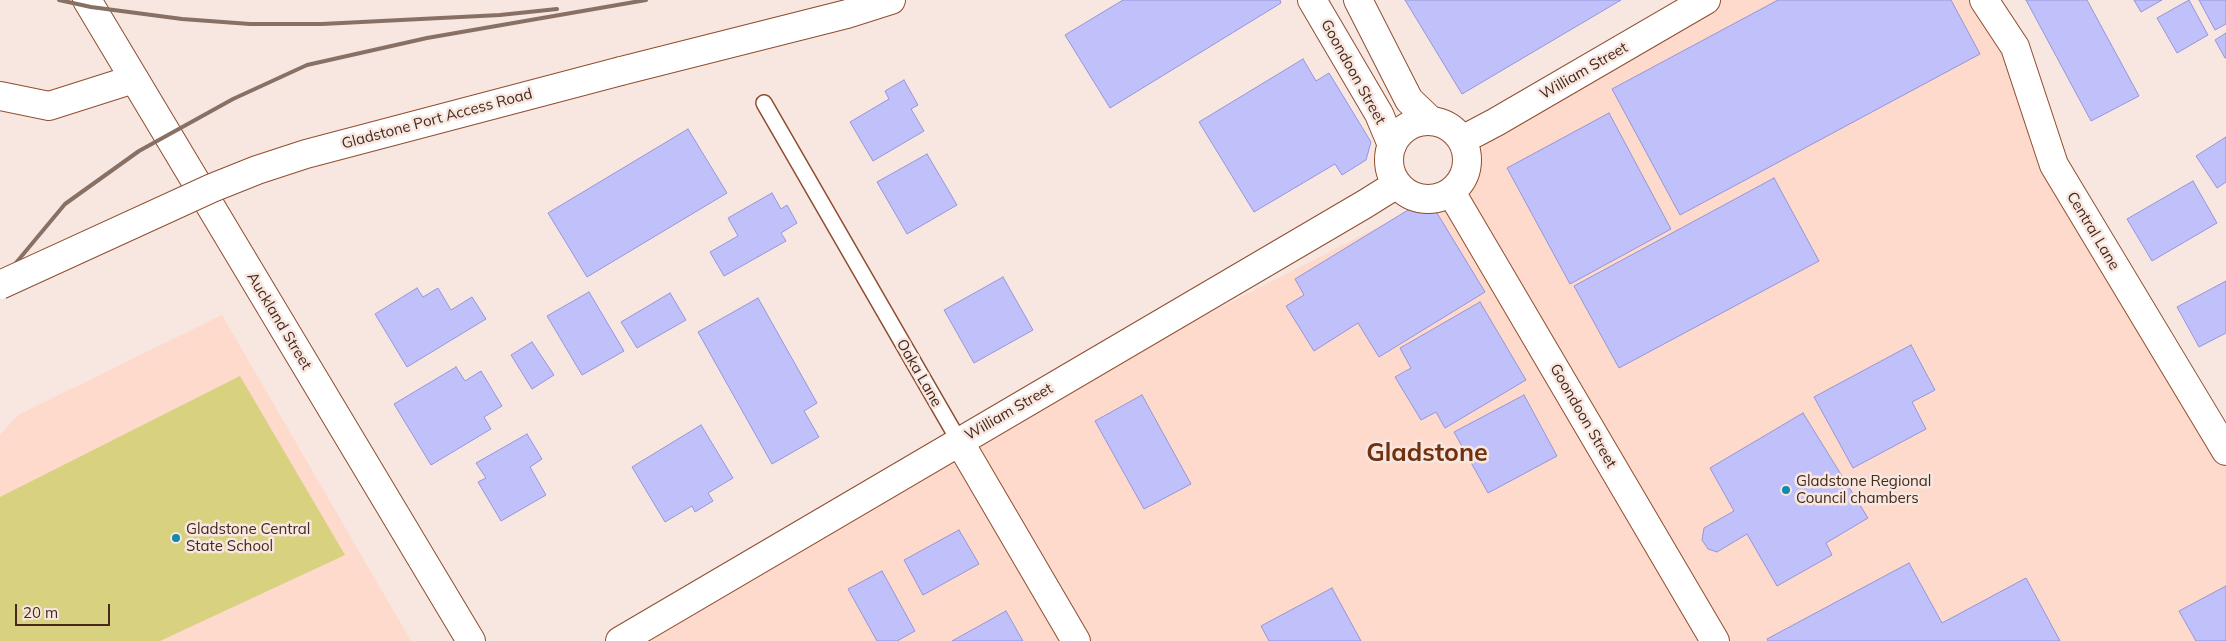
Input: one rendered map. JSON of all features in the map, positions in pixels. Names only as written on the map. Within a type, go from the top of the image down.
[{"type":"street","name":"Auckland Street","points":[[87,0],[472,641]]},
{"type":"street","name":"Gladstone Port Access Road","points":[[0,285],[212,188],[257,170],[306,154],[847,14],[891,0]]},
{"type":"street","name":"Goondoon Street","points":[[1312,0],[1378,114],[1392,145]]},
{"type":"street","points":[[1358,0],[1409,100],[1431,121]]},
{"type":"street","name":"William Street","points":[[1462,140],[1706,0]]},
{"type":"street","name":"Central Lane","points":[[1984,0],[2015,47],[2054,165],[2226,451]]},
{"type":"street","points":[[0,96],[49,106],[134,79]]},
{"type":"street","points":[[1431,121],[1443,124],[1454,131],[1462,140],[1466,151],[1467,163],[1460,184],[1451,192],[1440,197],[1416,198],[1397,184],[1389,165],[1392,145],[1398,135],[1407,127],[1419,122],[1431,121]]},
{"type":"street","name":"William Street","points":[[620,641],[1397,184]]},
{"type":"street","name":"Goondoon Street","points":[[1451,192],[1715,641]]},
{"type":"street","name":"Oaka Lane","points":[[959,441],[1076,641]]},
{"type":"lane","name":"Oaka Lane","points":[[764,103],[959,441]]},
{"type":"shaded area","points":[[1706,0],[1984,0],[2054,165],[2226,451],[2226,641],[620,641],[959,441],[1433,199],[1478,159],[1496,122]]},
{"type":"shaded area","name":"Gladstone Central State School","points":[[222,315],[411,641],[0,641],[0,435],[18,415]]},
{"type":"shaded area","name":"Gladstone Central State School","points":[[240,376],[345,555],[160,641],[0,641],[0,497]]},
{"type":"building","points":[[1123,0],[1280,0],[1281,3],[1110,108],[1065,35]]},
{"type":"building","points":[[1405,0],[1621,0],[1462,94]]},
{"type":"building","points":[[1778,0],[1951,0],[1980,54],[1680,215],[1612,89]]},
{"type":"building","points":[[2026,0],[2087,0],[2139,96],[2091,121]]},
{"type":"building","points":[[2134,0],[2162,0],[2141,12]]},
{"type":"building","points":[[2189,0],[2208,35],[2177,53],[2157,18]]},
{"type":"building","points":[[2199,0],[2226,0],[2226,24],[2215,30]]},
{"type":"building","points":[[2226,33],[2226,58],[2225,58],[2215,40]]},
{"type":"building","points":[[1303,59],[1316,81],[1329,73],[1371,142],[1366,160],[1342,175],[1335,164],[1254,212],[1199,122]]},
{"type":"building","points":[[904,80],[918,105],[911,109],[924,131],[873,161],[850,122],[889,99],[885,91]]},
{"type":"building","points":[[1609,113],[1671,229],[1570,284],[1507,168]]},
{"type":"building","points":[[688,129],[727,193],[587,277],[548,213]]},
{"type":"building","points":[[2226,137],[2226,182],[2217,188],[2196,156]]},
{"type":"building","points":[[927,154],[957,205],[907,234],[877,182]]},
{"type":"building","points":[[1774,178],[1819,261],[1619,368],[1574,286]]},
{"type":"building","points":[[2193,181],[2217,223],[2152,261],[2127,219]]},
{"type":"building","points":[[772,193],[781,209],[787,205],[797,223],[781,233],[786,241],[724,276],[710,252],[738,236],[728,218]]},
{"type":"building","points":[[1413,207],[1437,213],[1485,292],[1379,357],[1358,323],[1314,351],[1286,306],[1304,295],[1295,279]]},
{"type":"building","points":[[1003,277],[1033,330],[974,363],[944,310]]},
{"type":"building","points":[[2226,281],[2226,333],[2199,347],[2177,307]]},
{"type":"building","points":[[417,288],[423,297],[438,288],[451,310],[472,297],[486,319],[407,367],[375,314]]},
{"type":"building","points":[[589,292],[624,351],[582,375],[547,316]]},
{"type":"building","points":[[670,293],[686,320],[637,348],[621,322]]},
{"type":"building","points":[[758,298],[817,403],[804,411],[819,437],[772,464],[698,332]]},
{"type":"building","points":[[1480,302],[1526,380],[1445,428],[1436,412],[1421,420],[1395,377],[1411,368],[1400,348]]},
{"type":"building","points":[[532,342],[554,375],[532,389],[511,355]]},
{"type":"building","points":[[1911,345],[1935,390],[1912,402],[1926,429],[1853,468],[1814,397]]},
{"type":"building","points":[[456,367],[465,381],[481,371],[502,406],[484,417],[491,429],[431,465],[394,404]]},
{"type":"building","points":[[1142,395],[1191,484],[1144,509],[1095,421]]},
{"type":"building","points":[[1524,395],[1557,456],[1488,493],[1454,432]]},
{"type":"building","name":"Gladstone Regional Council chambers","points":[[1803,413],[1868,518],[1826,543],[1832,555],[1777,586],[1747,534],[1717,552],[1708,549],[1702,540],[1704,528],[1734,511],[1710,468]]},
{"type":"building","points":[[701,425],[733,478],[708,493],[713,501],[695,512],[692,506],[665,522],[632,467]]},
{"type":"building","points":[[527,434],[542,459],[530,467],[546,495],[501,521],[478,482],[486,478],[476,463]]},
{"type":"building","points":[[959,530],[979,564],[923,595],[904,560]]},
{"type":"building","points":[[1909,563],[1942,623],[2026,578],[2060,641],[1768,641],[1767,639]]},
{"type":"building","points":[[882,571],[915,631],[897,641],[877,641],[848,589]]},
{"type":"building","points":[[2226,586],[2226,641],[2196,641],[2179,611]]},
{"type":"building","points":[[1332,588],[1361,641],[1269,641],[1261,626]]},
{"type":"building","points":[[1006,611],[1023,641],[952,641]]},
{"type":"railway","points":[[59,0],[91,7],[182,19],[250,24],[322,24],[500,15],[557,9]]},
{"type":"railway","points":[[0,282],[65,204],[139,151],[233,99],[307,65],[427,38],[646,0]]},
{"type":"place","name":"Gladstone Regional Council chambers","points":[[1786,490]]},
{"type":"place","name":"Gladstone Central State School","points":[[176,538]]},
{"type":"district","name":"Gladstone","points":[[1427,453]]}]
